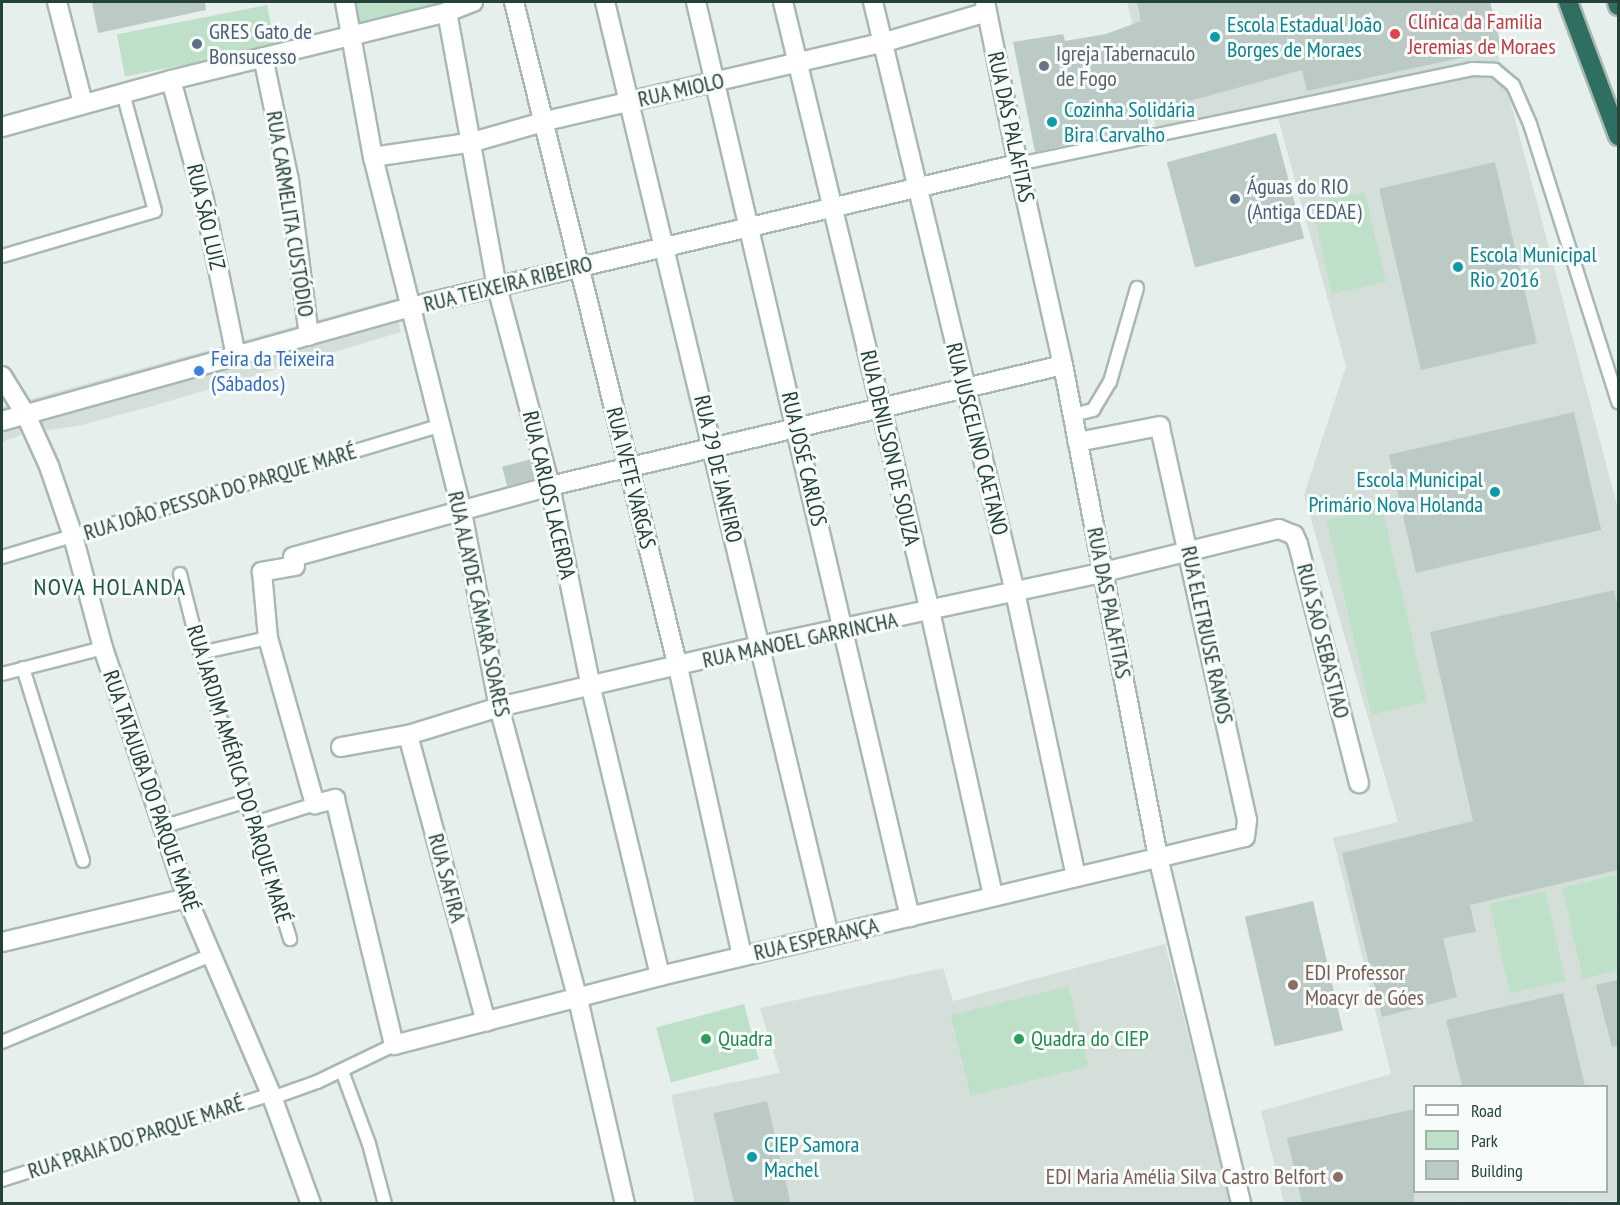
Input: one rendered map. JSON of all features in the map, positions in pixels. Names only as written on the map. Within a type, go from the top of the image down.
[{"type":"highway","points":[[1569,2],[1618,136]]},
{"type":"highway","points":[[1617,2],[1618,6]]},
{"type":"street","points":[[57,2],[83,103]]},
{"type":"street","name":"RUA ALAYDE CÂMARA SOARES","points":[[345,2],[373,157],[462,512],[499,707],[578,999],[625,1203]]},
{"type":"street","points":[[2,127],[171,80],[447,12],[473,2]]},
{"type":"street","name":"RUA IVETE VARGAS","points":[[514,2],[546,121],[628,468],[678,667],[742,956]]},
{"type":"street","name":"RUA 29 DE JANEIRO","points":[[605,2],[632,101],[712,448],[829,936]]},
{"type":"street","name":"RUA JOSÉ CARLOS","points":[[696,2],[910,917]]},
{"type":"street","name":"RUA DENILSON DE SOUZA","points":[[783,2],[800,62],[880,408],[930,611],[993,896]]},
{"type":"street","name":"RUA JUSCELINO CAETANO","points":[[873,2],[885,42],[916,185],[1015,592],[1076,877]]},
{"type":"street","name":"RUA MIOLO","points":[[373,157],[473,142],[546,121],[885,42],[986,7]]},
{"type":"street","name":"RUA DAS PALAFITAS","points":[[986,7],[1063,365],[1158,857],[1242,1203]]},
{"type":"street","name":"RUA CARLOS LACERDA","points":[[447,12],[473,142],[497,286],[550,486],[591,688],[660,976]]},
{"type":"street","name":"RUA CARMELITA CUSTÓDIO","points":[[263,57],[289,180],[309,336]]},
{"type":"street","name":"RUA SÃO LUIZ","points":[[171,80],[204,200],[236,356]]},
{"type":"street","name":"RUA TEIXEIRA RIBEIRO","points":[[2,421],[410,307],[916,185],[1018,164]]},
{"type":"street","points":[[394,1045],[335,799],[315,804],[268,638],[262,572],[550,486],[1063,365]]},
{"type":"street","name":"RUA TATAJUBA DO PARQUE MARÉ","points":[[2,376],[26,415],[73,536],[103,648],[187,898],[209,956],[272,1096],[311,1203]]},
{"type":"street","name":"RUA ELETRJUSE RAMOS","points":[[1078,442],[1160,426],[1247,820],[1248,832],[1240,839]]},
{"type":"street","name":"RUA SAO SEBASTIAO","points":[[1260,533],[1288,531],[1298,544],[1359,783]]},
{"type":"street","name":"RUA MANOEL GARRINCHA","points":[[341,747],[408,735],[499,707],[591,688],[760,646],[844,630],[1189,553],[1260,533]]},
{"type":"street","name":"RUA SAFIRA","points":[[408,735],[486,1022]]},
{"type":"street","name":"RUA ESPERANÇA","points":[[394,1045],[742,956],[1240,839]]},
{"type":"street","points":[[2,942],[187,898]]},
{"type":"lane","points":[[1018,164],[1454,73],[1495,70],[1513,85],[1530,124],[1618,402]]},
{"type":"lane","points":[[2,256],[155,211],[123,93]]},
{"type":"lane","points":[[1073,415],[1093,410],[1110,382],[1137,288]]},
{"type":"lane","name":"RUA JOÃO PESSOA DO PARQUE MARÉ","points":[[2,557],[439,426]]},
{"type":"lane","name":"RUA JARDIM AMÉRICA DO PARQUE MARÉ","points":[[180,574],[200,653],[290,939]]},
{"type":"lane","points":[[200,653],[268,638]]},
{"type":"lane","points":[[2,674],[103,648]]},
{"type":"lane","points":[[22,668],[83,861]]},
{"type":"lane","points":[[162,827],[247,801]]},
{"type":"lane","points":[[255,823],[315,804]]},
{"type":"lane","points":[[2,1042],[209,956]]},
{"type":"lane","name":"RUA PRAIA DO PARQUE MARÉ","points":[[2,1179],[272,1096],[342,1071],[394,1045]]},
{"type":"lane","points":[[342,1071],[369,1144],[385,1203]]},
{"type":"shaded area","points":[[1127,2],[1484,2],[1618,509],[1618,1201],[1284,1203],[1261,1111],[1391,1074],[1333,838],[1398,822],[1304,495],[1346,366],[1275,107],[1157,132]]},
{"type":"shaded area","name":"Feira da Teixeira (Sábados)","points":[[394,299],[401,332],[156,405],[78,426],[26,433],[2,442],[2,407]]},
{"type":"shaded area","points":[[1165,944],[1231,1203],[695,1203],[671,1095],[780,1073],[760,1008],[943,968],[953,1001]]},
{"type":"green space","points":[[353,2],[454,2],[358,27]]},
{"type":"green space","name":"GRES Gato de Bonsucesso","points":[[267,5],[275,47],[125,76],[117,34]]},
{"type":"green space","points":[[1365,192],[1386,282],[1332,294],[1311,204]]},
{"type":"green space","points":[[1382,507],[1427,702],[1371,715],[1326,520]]},
{"type":"green space","points":[[1616,875],[1618,970],[1583,979],[1562,888]]},
{"type":"green space","points":[[1545,891],[1566,981],[1510,993],[1489,904]]},
{"type":"green space","name":"Quadra do CIEP","points":[[1068,986],[1088,1067],[971,1096],[951,1015]]},
{"type":"green space","name":"Quadra","points":[[744,1004],[759,1059],[671,1083],[656,1028]]},
{"type":"building","points":[[92,2],[205,2],[206,10],[98,33]]},
{"type":"building","points":[[1137,2],[1490,2],[1502,49],[1307,91],[1302,70],[1146,113],[1149,126],[1035,152],[1013,42],[1063,34],[1065,41],[1106,34],[1141,21]]},
{"type":"building","name":"Águas do RIO (Antiga CEDAE)","points":[[1276,133],[1304,238],[1195,268],[1167,162]]},
{"type":"building","name":"Escola Municipal Rio 2016","points":[[1495,162],[1537,343],[1421,370],[1379,189]]},
{"type":"building","name":"Escola Municipal Primário Nova Holanda","points":[[1574,412],[1601,530],[1416,573],[1389,455]]},
{"type":"building","points":[[531,459],[536,478],[507,486],[502,467]]},
{"type":"building","points":[[1614,590],[1618,608],[1618,870],[1470,905],[1476,932],[1443,938],[1457,997],[1382,1017],[1342,853],[1473,821],[1430,632]]},
{"type":"building","name":"EDI Professor Moacyr de Góes","points":[[1313,901],[1343,1031],[1275,1046],[1245,917]]},
{"type":"building","points":[[1618,980],[1618,1046],[1612,1047],[1596,985]]},
{"type":"building","points":[[1563,993],[1585,1085],[1462,1085],[1446,1020]]},
{"type":"building","name":"CIEP Samora Machel","points":[[767,1101],[791,1203],[734,1204],[713,1113]]},
{"type":"building","name":"EDI Maria Amélia Silva Castro Belfort","points":[[1413,1109],[1414,1203],[1302,1203],[1287,1138]]},
{"type":"place","name":"Clínica da Familia Jeremias de Moraes","points":[[1395,34]]},
{"type":"place","name":"Escola Estadual João Borges de Moraes","points":[[1215,37]]},
{"type":"place","name":"GRES Gato de Bonsucesso","points":[[197,44]]},
{"type":"place","name":"Igreja Tabernaculo de Fogo","points":[[1044,66]]},
{"type":"place","name":"Cozinha Solidária Bira Carvalho","points":[[1052,122]]},
{"type":"place","name":"Águas do RIO (Antiga CEDAE)","points":[[1235,199]]},
{"type":"place","name":"Escola Municipal Rio 2016","points":[[1458,267]]},
{"type":"place","name":"Feira da Teixeira (Sábados)","points":[[199,371]]},
{"type":"place","name":"Escola Municipal Primário Nova Holanda","points":[[1495,492]]},
{"type":"place","name":"EDI Professor Moacyr de Góes","points":[[1293,985]]},
{"type":"place","name":"Quadra","points":[[706,1039]]},
{"type":"place","name":"Quadra do CIEP","points":[[1019,1039]]},
{"type":"place","name":"CIEP Samora Machel","points":[[752,1157]]},
{"type":"place","name":"EDI Maria Amélia Silva Castro Belfort","points":[[1338,1177]]},
{"type":"district","name":"NOVA HOLANDA","points":[[110,587]]}]
